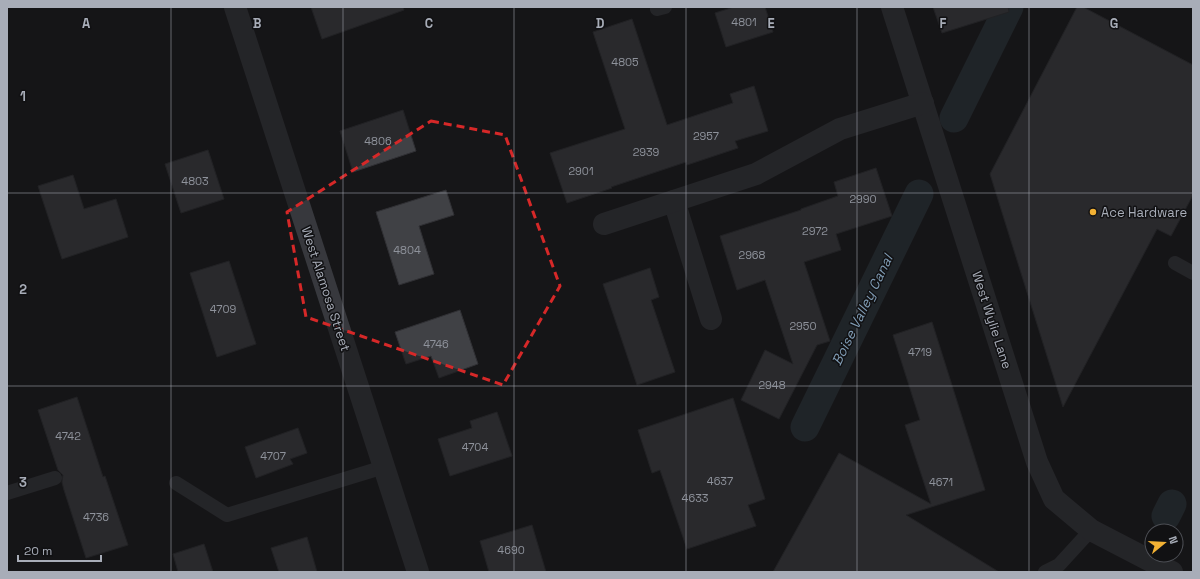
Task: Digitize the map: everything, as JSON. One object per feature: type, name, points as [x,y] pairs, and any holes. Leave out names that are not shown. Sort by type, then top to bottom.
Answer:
[{"type":"street","name":"West Alamosa Street","points":[[235,7],[418,572]]},
{"type":"street","name":"West Wylie Lane","points":[[892,7],[1037,462],[1054,499],[1090,530],[1172,572]]},
{"type":"street","points":[[604,224],[756,174],[840,129],[923,103]]},
{"type":"street","points":[[674,201],[711,319]]},
{"type":"lane","points":[[1175,263],[1193,273]]},
{"type":"lane","points":[[176,483],[227,515],[384,467]]},
{"type":"lane","points":[[7,493],[55,478]]},
{"type":"lane","points":[[1045,572],[1059,565],[1090,530]]},
{"type":"highlighted area","points":[[431,121],[505,135],[560,286],[503,385],[306,317],[287,212]]},
{"type":"building","points":[[311,7],[403,7],[404,10],[322,39]]},
{"type":"building","points":[[734,7],[765,7],[773,32],[726,47],[715,13]]},
{"type":"building","points":[[933,7],[1008,7],[1009,12],[942,33]]},
{"type":"building","name":"Ace Hardware","points":[[1077,7],[1083,7],[1193,65],[1193,195],[1171,236],[1157,229],[1063,407],[990,174]]},
{"type":"building","points":[[632,19],[667,125],[733,103],[730,94],[754,86],[768,131],[735,141],[738,148],[687,165],[686,162],[567,203],[550,153],[625,129],[593,32]]},
{"type":"building","points":[[403,110],[416,151],[353,172],[340,131]]},
{"type":"building","points":[[208,150],[224,199],[181,213],[165,164]]},
{"type":"building","points":[[876,168],[892,216],[836,234],[841,250],[804,262],[830,341],[817,345],[779,419],[741,400],[765,350],[793,364],[765,280],[737,290],[720,236],[801,210],[838,196],[834,182]]},
{"type":"building","points":[[73,175],[84,209],[116,199],[128,237],[62,259],[38,186]]},
{"type":"building","points":[[446,190],[454,215],[419,226],[434,274],[399,285],[376,212]]},
{"type":"building","points":[[229,261],[256,344],[217,357],[190,273]]},
{"type":"building","points":[[650,268],[659,297],[651,300],[675,372],[637,385],[603,284]]},
{"type":"building","points":[[460,310],[478,364],[439,378],[431,356],[406,364],[395,332]]},
{"type":"building","points":[[932,322],[985,490],[906,515],[999,572],[773,572],[839,453],[931,504],[905,425],[920,420],[893,335]]},
{"type":"building","points":[[77,397],[103,477],[105,476],[128,545],[86,558],[64,490],[62,482],[63,475],[58,470],[38,410]]},
{"type":"building","points":[[733,398],[765,499],[748,505],[756,526],[687,549],[660,470],[652,473],[638,430]]},
{"type":"building","points":[[497,412],[512,456],[450,476],[438,439],[472,428],[470,421]]},
{"type":"building","points":[[298,428],[307,453],[290,459],[293,464],[256,478],[245,447]]},
{"type":"building","points":[[532,525],[546,572],[489,572],[480,541]]},
{"type":"building","points":[[307,537],[317,572],[279,572],[271,548]]},
{"type":"building","points":[[204,544],[213,572],[178,572],[173,554]]},
{"type":"waterway","name":"Boise Valley Canal","points":[[954,118],[1009,7]]},
{"type":"waterway","name":"Boise Valley Canal","points":[[805,427],[919,194]]},
{"type":"waterway","points":[[1166,516],[1172,504]]},
{"type":"place","name":"Ace Hardware","points":[[1093,212]]}]
